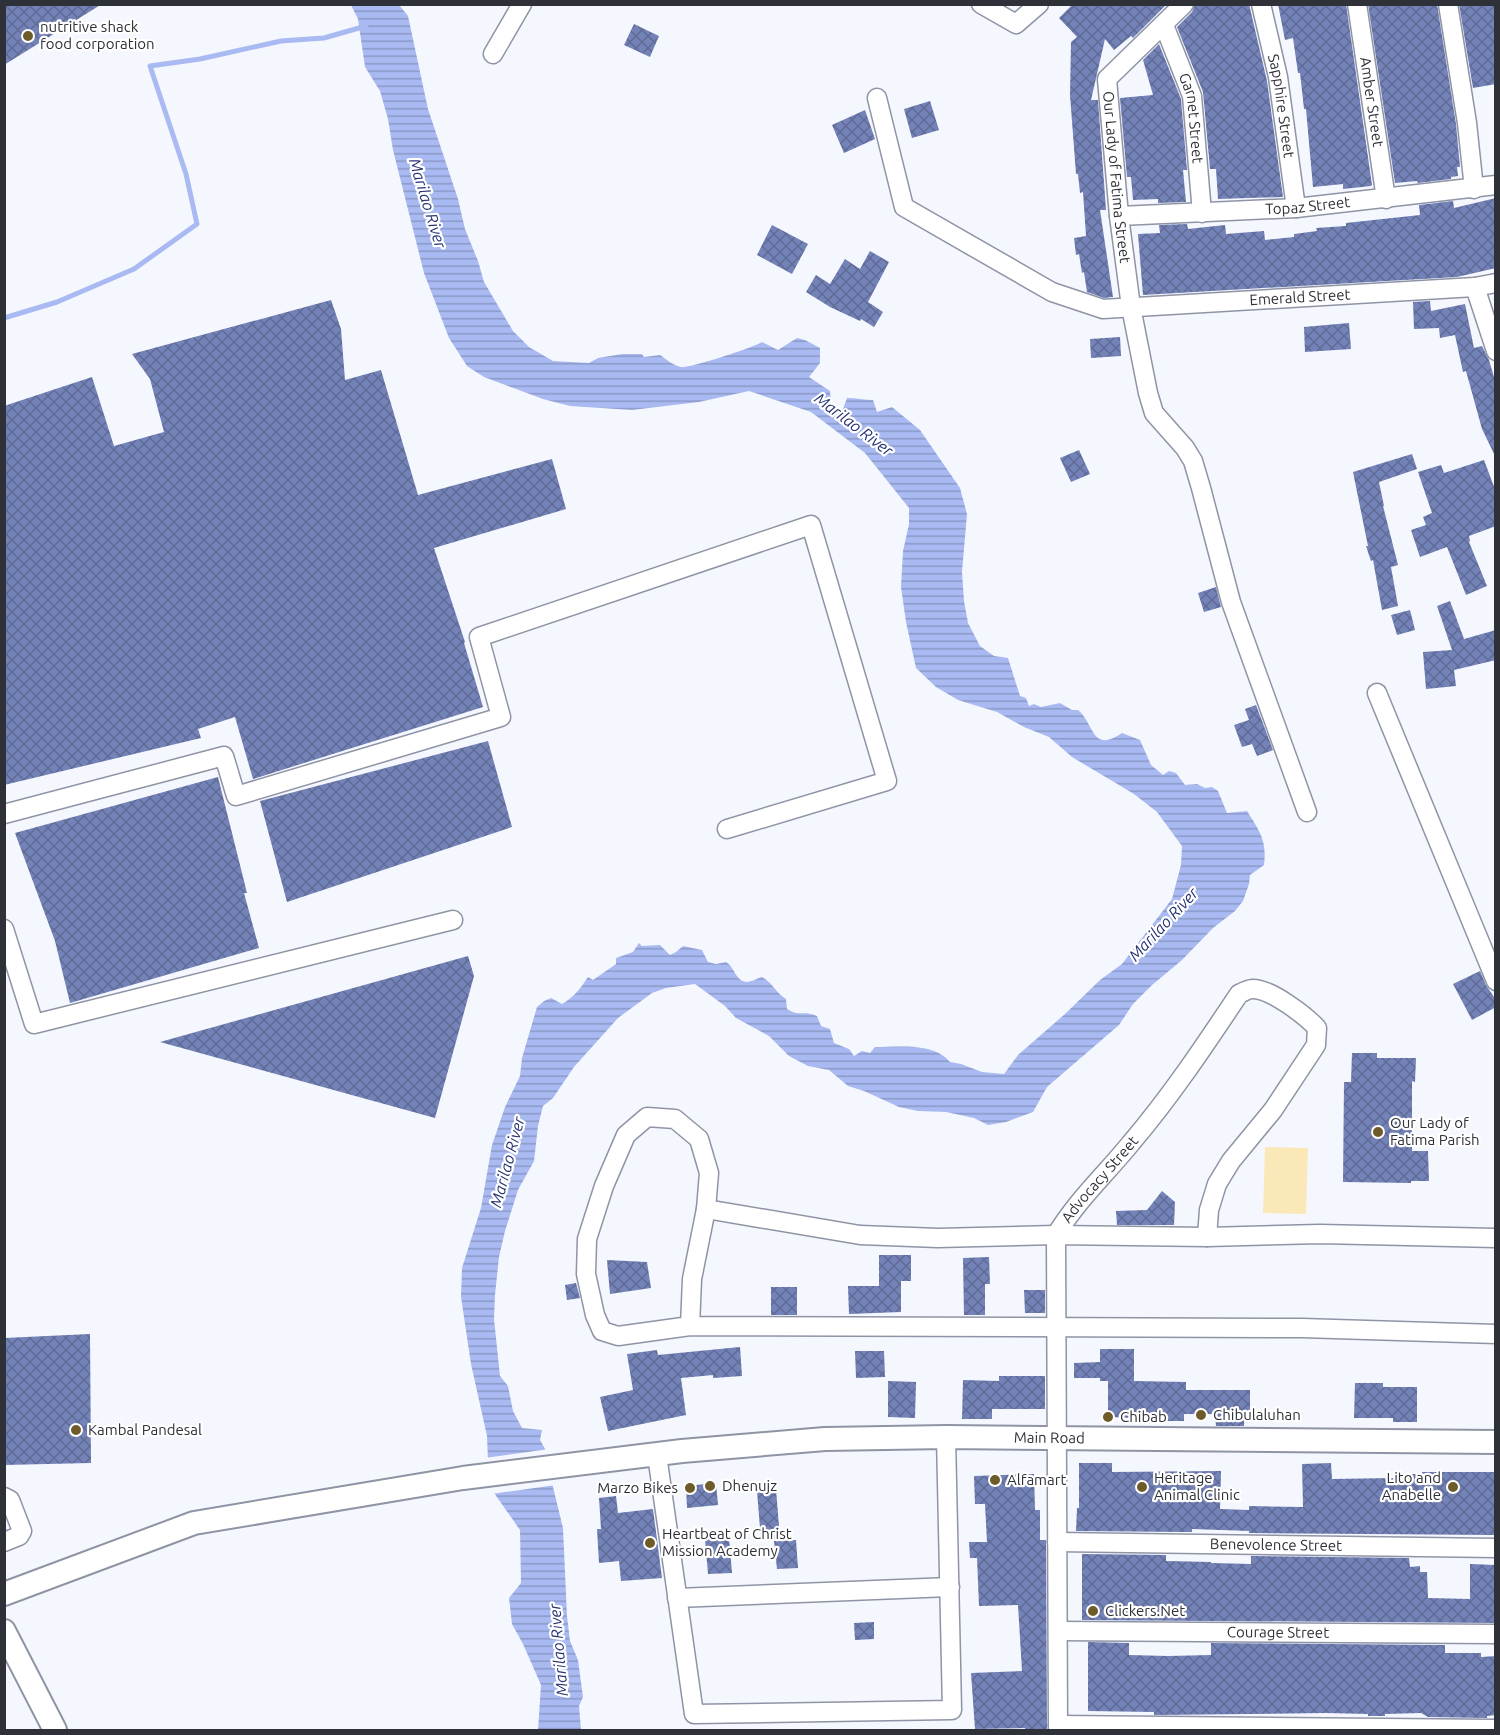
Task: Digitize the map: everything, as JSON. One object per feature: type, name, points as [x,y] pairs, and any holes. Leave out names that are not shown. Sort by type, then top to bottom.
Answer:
[{"type":"main road","name":"Main Road","points":[[4,1594],[194,1523],[463,1478],[602,1460],[825,1439],[1057,1437],[1496,1442]]},
{"type":"main road","points":[[4,1631],[55,1731]]},
{"type":"street","points":[[493,54],[522,4]]},
{"type":"street","points":[[981,4],[1016,24],[1039,4]]},
{"type":"street","name":"Our Lady of Fatima Street","points":[[1184,4],[1107,79],[1119,216],[1131,307],[1154,412],[1185,448],[1193,461],[1231,603],[1307,812]]},
{"type":"street","name":"Sapphire Street","points":[[1261,4],[1278,77],[1296,208]]},
{"type":"street","name":"Amber Street","points":[[1357,4],[1386,199]]},
{"type":"street","points":[[1448,4],[1467,123],[1474,189]]},
{"type":"street","name":"Garnet Street","points":[[1164,25],[1192,96],[1202,213]]},
{"type":"street","name":"Emerald Street","points":[[878,98],[904,207],[1052,292],[1103,309],[1475,287],[1496,283]]},
{"type":"street","name":"Topaz Street","points":[[1119,216],[1296,208],[1496,185]]},
{"type":"street","points":[[1475,287],[1496,351]]},
{"type":"street","points":[[4,814],[224,756],[236,796],[501,717],[479,637],[812,525],[887,781],[727,829]]},
{"type":"street","points":[[1377,693],[1496,981]]},
{"type":"street","points":[[4,929],[34,1024],[453,920]]},
{"type":"street","name":"Advocacy Street","points":[[1058,1728],[1056,1235],[1072,1209],[1131,1143],[1190,1068],[1239,994],[1252,988],[1265,991],[1307,1017],[1317,1028],[1316,1045],[1273,1110],[1231,1161],[1217,1184],[1209,1210],[1207,1237]]},
{"type":"street","points":[[690,1326],[692,1279],[706,1209],[709,1173],[699,1139],[675,1119],[646,1117],[626,1135],[604,1186],[587,1239],[585,1274],[594,1316],[602,1331],[618,1336],[690,1326],[1302,1328],[1496,1334]]},
{"type":"street","points":[[706,1209],[860,1235],[938,1238],[1056,1235],[1207,1237],[1320,1234],[1496,1238]]},
{"type":"street","points":[[657,1455],[694,1714],[952,1710],[945,1437]]},
{"type":"street","points":[[4,1497],[10,1500],[22,1531],[19,1536],[4,1542]]},
{"type":"street","name":"Benevolence Street","points":[[1057,1542],[1496,1548]]},
{"type":"street","points":[[677,1598],[950,1587]]},
{"type":"street","name":"Courage Street","points":[[1059,1631],[1496,1634]]},
{"type":"street","points":[[1058,1728],[1496,1729]]},
{"type":"shaded area","points":[[1265,1147],[1308,1148],[1306,1214],[1263,1213]]},
{"type":"water","name":"Marilao River","points":[[351,5],[399,5],[408,16],[428,109],[484,282],[513,331],[529,347],[553,361],[589,363],[598,358],[622,354],[642,354],[644,357],[660,355],[681,367],[722,357],[762,342],[778,350],[797,338],[820,348],[820,363],[809,377],[830,391],[831,403],[843,409],[847,398],[850,398],[873,400],[877,412],[892,407],[920,430],[960,488],[967,514],[962,572],[968,623],[980,646],[994,656],[1008,658],[1020,696],[1026,698],[1029,706],[1034,704],[1041,707],[1060,703],[1072,710],[1078,710],[1099,739],[1112,739],[1122,733],[1140,740],[1151,765],[1163,775],[1169,771],[1176,773],[1185,785],[1197,784],[1205,788],[1212,787],[1218,791],[1227,813],[1247,811],[1259,831],[1264,849],[1264,865],[1250,875],[1243,901],[1235,911],[1213,928],[1182,960],[1152,985],[1133,1004],[1119,1025],[1047,1087],[1033,1112],[1006,1122],[988,1125],[974,1118],[946,1112],[918,1111],[899,1107],[848,1086],[829,1070],[808,1066],[789,1056],[769,1036],[736,1018],[725,1006],[695,984],[666,988],[652,993],[618,1018],[574,1067],[553,1098],[543,1106],[534,1161],[518,1190],[499,1257],[494,1319],[500,1376],[508,1386],[513,1411],[522,1428],[542,1430],[540,1440],[548,1454],[488,1461],[487,1436],[471,1364],[461,1297],[462,1268],[481,1208],[492,1145],[505,1107],[520,1076],[522,1058],[537,1007],[551,998],[562,1004],[566,1002],[588,977],[593,980],[616,964],[616,958],[633,952],[639,943],[642,946],[660,945],[670,955],[683,946],[702,950],[708,962],[716,964],[726,962],[743,981],[749,982],[762,977],[786,999],[787,1009],[795,1013],[817,1016],[821,1026],[830,1029],[834,1043],[849,1049],[854,1056],[862,1051],[870,1053],[875,1047],[925,1048],[935,1051],[950,1062],[982,1072],[1004,1074],[1018,1055],[1100,980],[1122,964],[1172,899],[1181,865],[1182,846],[1157,812],[1134,794],[1072,757],[1049,737],[1024,727],[997,712],[958,700],[936,687],[916,668],[901,587],[909,508],[865,453],[811,412],[749,391],[699,402],[632,410],[570,406],[543,399],[484,377],[467,366],[449,338],[424,273],[393,150],[388,119],[380,91],[365,67],[358,19]]},
{"type":"water","name":"Marilao River","points":[[552,1483],[563,1528],[570,1641],[578,1660],[583,1697],[579,1706],[581,1730],[538,1730],[541,1685],[512,1624],[509,1598],[521,1583],[520,1530],[492,1490]]},
{"type":"pier","points":[[549,1449],[551,1453],[549,1457],[486,1462],[485,1458]]},
{"type":"pier","points":[[552,1480],[556,1485],[491,1494],[489,1491],[491,1488]]},
{"type":"building","name":"nutritive shack food corporation","points":[[4,4],[102,4],[4,65]]},
{"type":"building","points":[[1073,4],[1167,4],[1133,38],[1131,36],[1114,50],[1105,39],[1091,100],[1098,100],[1106,210],[1100,210],[1113,297],[1104,298],[1087,292],[1079,254],[1076,255],[1074,238],[1086,236],[1083,192],[1080,193],[1078,174],[1076,174],[1070,95],[1071,42],[1077,37],[1059,18]]},
{"type":"building","points":[[1195,4],[1249,4],[1267,81],[1283,197],[1218,199],[1216,169],[1210,169],[1203,92],[1177,27],[1192,12]]},
{"type":"building","points":[[1278,4],[1346,4],[1371,186],[1343,189],[1343,184],[1313,187],[1306,109],[1304,109],[1300,73],[1298,73],[1293,38],[1285,40]]},
{"type":"building","points":[[1368,4],[1437,4],[1456,124],[1460,167],[1457,167],[1458,176],[1418,183],[1417,181],[1395,183]]},
{"type":"building","points":[[1459,4],[1496,4],[1496,84],[1473,88]]},
{"type":"building","points":[[634,24],[659,36],[650,57],[624,45]]},
{"type":"building","points":[[1159,44],[1181,99],[1187,170],[1183,170],[1186,202],[1158,203],[1158,199],[1133,200],[1131,177],[1127,177],[1120,98],[1153,95],[1143,60]]},
{"type":"building","points":[[930,101],[939,130],[912,138],[904,109]]},
{"type":"building","points":[[865,110],[875,139],[844,153],[832,125]]},
{"type":"building","points":[[1496,198],[1496,268],[1457,277],[1143,295],[1138,234],[1160,233],[1159,225],[1187,224],[1188,229],[1225,225],[1226,234],[1264,231],[1265,240],[1294,237],[1294,234],[1317,231],[1316,228],[1346,226],[1346,223],[1420,215],[1419,205],[1453,201],[1454,208]]},
{"type":"building","points":[[772,225],[808,244],[792,274],[757,255]]},
{"type":"building","points":[[870,251],[889,262],[868,302],[883,312],[874,327],[861,319],[860,321],[830,307],[806,292],[816,275],[830,284],[845,259],[860,269]]},
{"type":"building","points":[[331,300],[341,329],[345,380],[381,370],[418,495],[552,459],[566,509],[434,548],[465,642],[483,707],[253,779],[235,717],[198,729],[201,738],[4,785],[4,406],[92,377],[114,446],[164,432],[150,379],[132,354]]},
{"type":"building","points":[[1430,301],[1431,311],[1465,304],[1474,348],[1482,346],[1489,360],[1496,384],[1496,458],[1482,429],[1466,371],[1463,372],[1455,335],[1440,338],[1439,328],[1414,329],[1413,302]]},
{"type":"building","points":[[1349,323],[1351,349],[1305,352],[1304,327]]},
{"type":"building","points":[[1120,337],[1121,356],[1091,358],[1090,339]]},
{"type":"building","points":[[1079,450],[1090,474],[1071,482],[1060,458]]},
{"type":"building","points":[[1412,454],[1417,469],[1379,482],[1398,565],[1391,567],[1398,606],[1382,610],[1373,560],[1371,561],[1366,546],[1368,546],[1353,472]]},
{"type":"building","points":[[1484,460],[1496,492],[1496,526],[1469,536],[1469,542],[1487,586],[1466,595],[1447,547],[1420,557],[1411,530],[1426,525],[1423,517],[1432,513],[1418,472],[1441,465],[1444,473]]},
{"type":"building","points":[[1216,587],[1221,607],[1204,612],[1198,593]]},
{"type":"building","points":[[1450,601],[1464,639],[1496,630],[1496,660],[1454,670],[1456,686],[1426,689],[1423,652],[1452,650],[1437,606]]},
{"type":"building","points":[[1410,610],[1415,630],[1397,635],[1391,615]]},
{"type":"building","points":[[1256,705],[1273,750],[1257,756],[1252,744],[1242,747],[1234,725],[1249,720],[1245,709]]},
{"type":"building","points":[[488,741],[512,827],[287,902],[260,801]]},
{"type":"building","points":[[218,777],[259,948],[70,1003],[55,941],[15,833]]},
{"type":"building","points":[[468,956],[474,976],[435,1118],[160,1042]]},
{"type":"building","points":[[1480,971],[1496,1000],[1496,1007],[1472,1020],[1453,984]]},
{"type":"building","name":"Our Lady of Fatima Parish","points":[[1352,1053],[1377,1053],[1377,1058],[1416,1058],[1415,1082],[1412,1081],[1412,1151],[1428,1151],[1429,1181],[1343,1182],[1344,1082],[1351,1082]]},
{"type":"building","points":[[1162,1191],[1175,1202],[1174,1225],[1117,1225],[1116,1211],[1147,1210]]},
{"type":"building","points":[[879,1255],[911,1255],[911,1281],[901,1281],[901,1312],[849,1314],[848,1286],[879,1286]]},
{"type":"building","points":[[989,1257],[990,1284],[985,1284],[985,1315],[964,1315],[963,1258]]},
{"type":"building","points":[[607,1260],[647,1262],[651,1288],[610,1294]]},
{"type":"building","points":[[576,1283],[580,1298],[567,1300],[565,1285]]},
{"type":"building","points":[[771,1287],[797,1287],[797,1315],[771,1315]]},
{"type":"building","points":[[1024,1290],[1045,1290],[1045,1313],[1025,1313]]},
{"type":"building","points":[[90,1334],[91,1463],[4,1465],[4,1338]]},
{"type":"building","points":[[740,1347],[742,1376],[713,1378],[713,1375],[681,1378],[686,1415],[608,1431],[600,1397],[633,1390],[627,1354],[657,1350],[658,1355]]},
{"type":"building","points":[[1100,1349],[1134,1349],[1134,1381],[1186,1382],[1186,1390],[1250,1390],[1250,1414],[1244,1414],[1244,1426],[1216,1426],[1215,1414],[1184,1414],[1184,1421],[1138,1422],[1137,1418],[1108,1417],[1108,1381],[1100,1381],[1100,1378],[1074,1378],[1074,1363],[1100,1362]]},
{"type":"building","points":[[855,1351],[884,1351],[885,1377],[856,1378]]},
{"type":"building","points":[[999,1376],[1045,1376],[1045,1409],[992,1409],[992,1419],[962,1419],[963,1380],[999,1381]]},
{"type":"building","points":[[888,1381],[916,1382],[915,1418],[888,1417]]},
{"type":"building","points":[[1355,1383],[1383,1383],[1383,1387],[1417,1387],[1417,1422],[1393,1422],[1393,1418],[1354,1418]]},
{"type":"building","points":[[1079,1463],[1112,1463],[1112,1472],[1221,1471],[1220,1509],[1249,1510],[1249,1506],[1303,1507],[1302,1464],[1331,1463],[1332,1479],[1394,1478],[1394,1474],[1422,1474],[1422,1472],[1496,1472],[1495,1535],[1249,1533],[1249,1531],[1192,1529],[1192,1532],[1076,1531],[1077,1508],[1079,1508]]},
{"type":"building","points":[[1034,1474],[1035,1510],[1040,1510],[1040,1540],[1046,1540],[1047,1731],[1025,1731],[1025,1728],[975,1729],[971,1673],[1022,1671],[1018,1605],[979,1606],[977,1558],[970,1558],[969,1542],[987,1542],[985,1504],[975,1504],[974,1476]]},
{"type":"building","points":[[716,1483],[718,1505],[687,1508],[686,1486]]},
{"type":"building","points":[[776,1489],[780,1539],[761,1540],[757,1491]]},
{"type":"building","points":[[616,1496],[618,1513],[653,1509],[662,1578],[621,1581],[619,1561],[599,1563],[597,1529],[601,1529],[599,1498]]},
{"type":"building","points":[[729,1537],[732,1573],[708,1574],[705,1539]]},
{"type":"building","points":[[796,1540],[798,1568],[777,1569],[774,1541]]},
{"type":"building","points":[[1082,1554],[1166,1555],[1166,1561],[1251,1564],[1251,1556],[1409,1558],[1410,1567],[1420,1566],[1420,1572],[1427,1572],[1428,1598],[1470,1599],[1470,1564],[1496,1565],[1496,1623],[1082,1620]]},
{"type":"building","points":[[874,1622],[874,1639],[855,1640],[854,1623]]},
{"type":"building","points":[[1088,1642],[1129,1643],[1129,1655],[1168,1656],[1211,1655],[1211,1643],[1445,1645],[1445,1653],[1481,1653],[1481,1657],[1496,1656],[1496,1715],[1487,1716],[1487,1718],[1428,1717],[1421,1713],[1385,1714],[1385,1716],[1326,1713],[1154,1715],[1154,1712],[1088,1711]]},
{"type":"waterway","points":[[4,318],[57,302],[134,269],[197,224],[186,174],[150,66],[200,59],[281,41],[324,38],[366,26]]},
{"type":"place","name":"nutritive shack food corporation","points":[[28,36]]},
{"type":"place","name":"Our Lady of Fatima Parish","points":[[1378,1132]]},
{"type":"place","name":"Chibulaluhan","points":[[1201,1415]]},
{"type":"place","name":"Chibab","points":[[1108,1417]]},
{"type":"place","name":"Kambal Pandesal","points":[[76,1430]]},
{"type":"place","name":"Alfamart","points":[[995,1480]]},
{"type":"place","name":"Dhenujz","points":[[710,1486]]},
{"type":"place","name":"Heritage Animal Clinic","points":[[1142,1487]]},
{"type":"place","name":"Lito and Anabelle","points":[[1453,1487]]},
{"type":"place","name":"Marzo Bikes","points":[[690,1488]]},
{"type":"place","name":"Heartbeat of Christ Mission Academy","points":[[650,1543]]},
{"type":"place","name":"Clickers.Net","points":[[1093,1611]]}]
